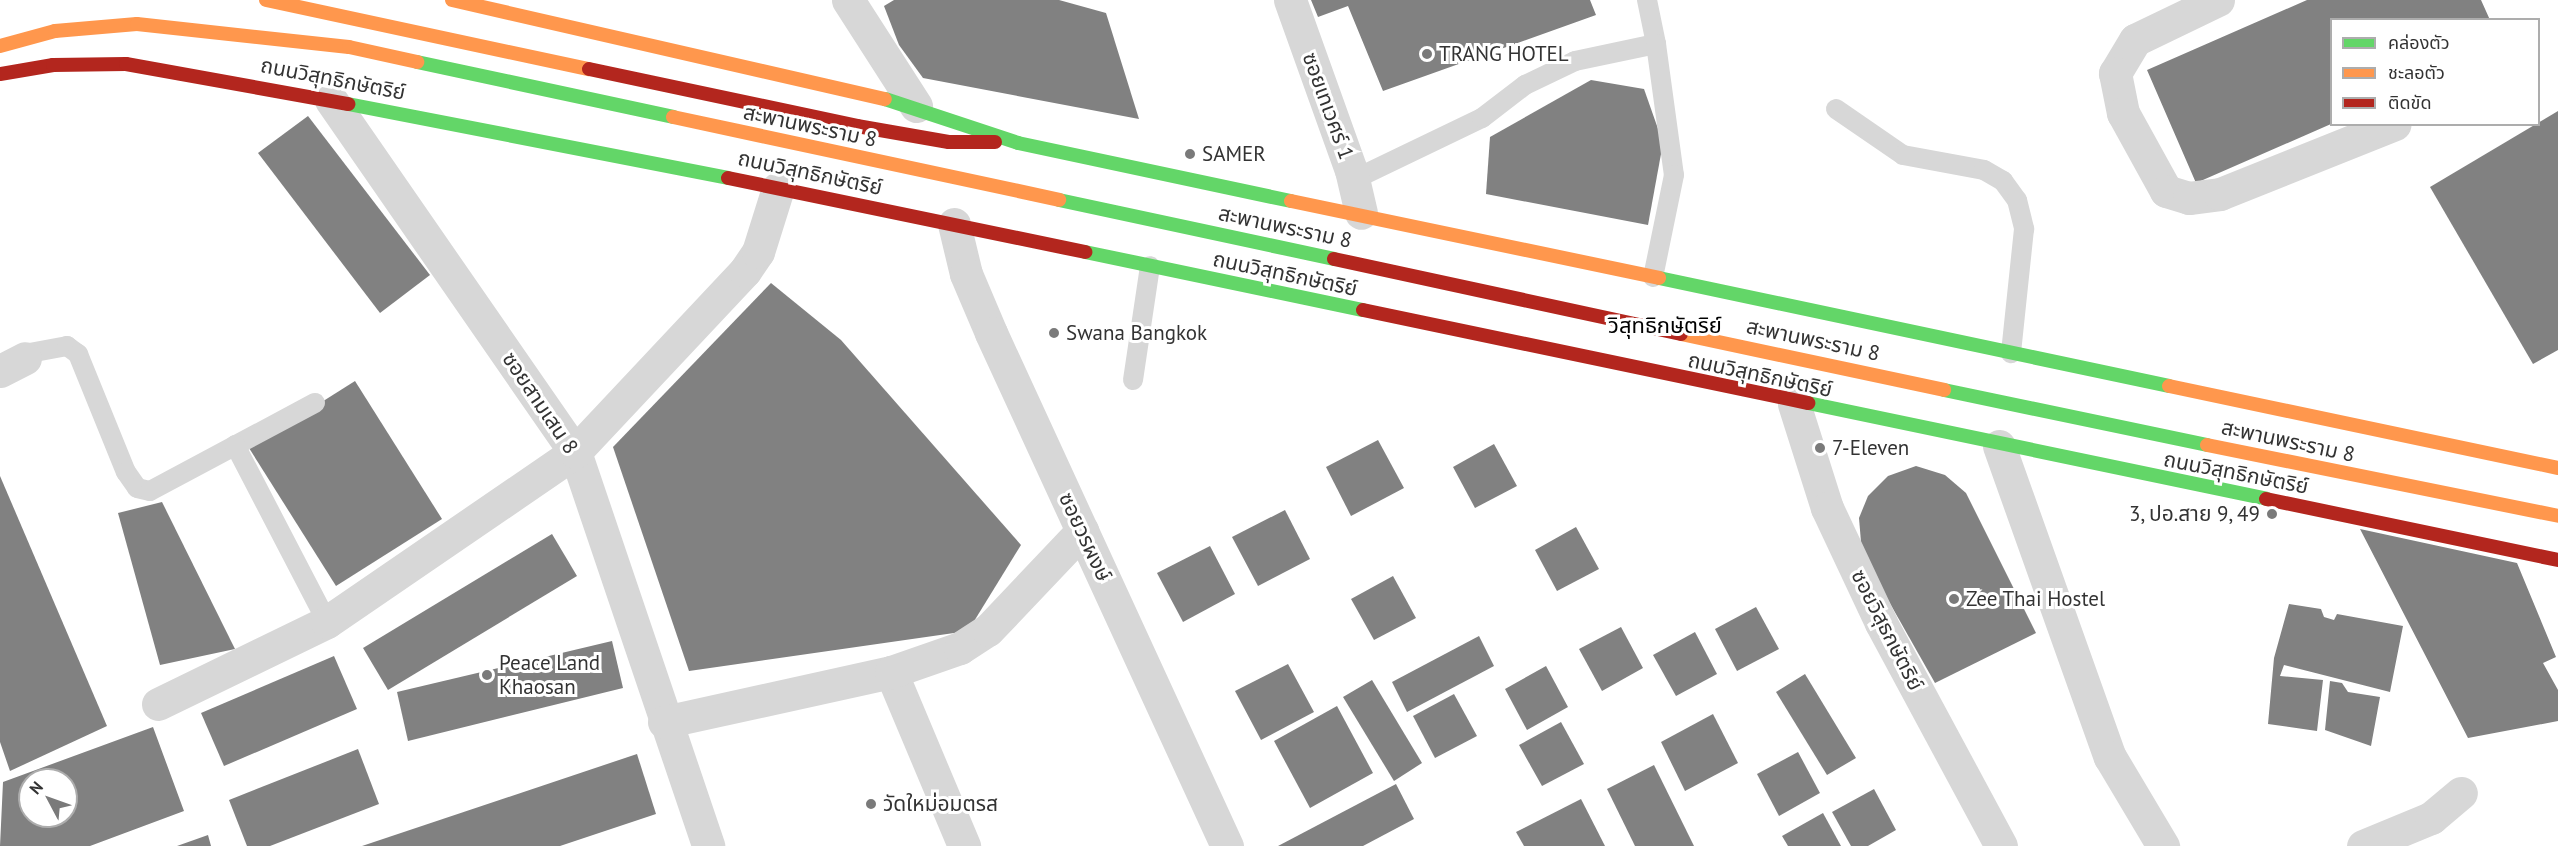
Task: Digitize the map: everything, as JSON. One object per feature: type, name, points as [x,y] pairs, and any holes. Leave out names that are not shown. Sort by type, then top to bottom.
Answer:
[{"type":"main road","name":"สะพานพระราม 8","points":[[266,0],[857,126],[949,142],[1018,143]]},
{"type":"main road","points":[[452,0],[916,106],[1018,143],[1361,213],[2558,468]]},
{"type":"main road","name":"สะพานพระราม 8","points":[[0,46],[55,31],[137,24],[349,46],[2084,420],[2558,516]]},
{"type":"main road","name":"ถนนวิสุทธิกษัตริย์","points":[[0,74],[53,65],[126,64],[331,100],[954,224],[1794,404],[2558,560]]},
{"type":"street","points":[[848,0],[916,106]]},
{"type":"street","name":"ซอยเทเวศร์ 1","points":[[1290,0],[1353,180],[1361,213]]},
{"type":"street","points":[[2218,0],[2135,40],[2115,73],[2123,113],[2166,191],[2189,198],[2220,194],[2390,126]]},
{"type":"street","name":"ซอยสามเสน 8","points":[[331,100],[575,452],[664,722],[708,846]]},
{"type":"street","points":[[158,704],[327,622],[575,452],[746,271],[758,252],[778,188]]},
{"type":"street","name":"ซอยวรผงษ์","points":[[954,224],[983,313],[1227,846]]},
{"type":"street","name":"ซอยวิสุธกษัตริย์","points":[[1794,404],[1827,508],[1881,623],[2001,846]]},
{"type":"street","points":[[1999,446],[2110,757],[2163,846]]},
{"type":"street","points":[[664,722],[891,672],[960,648],[988,630],[1082,531]]},
{"type":"street","points":[[891,672],[964,846]]},
{"type":"street","points":[[2363,846],[2431,818],[2461,793]]},
{"type":"lane","points":[[1647,0],[1656,44],[1674,175],[1653,277]]},
{"type":"lane","points":[[1353,180],[1482,118],[1525,85],[1575,61],[1656,44]]},
{"type":"lane","points":[[1836,109],[1903,155],[1984,170],[2003,181],[2017,200],[2024,229],[2011,353]]},
{"type":"lane","points":[[1133,380],[1150,266]]},
{"type":"lane","points":[[16,361],[67,346],[78,354],[137,488],[150,491],[315,403]]},
{"type":"lane","points":[[235,445],[327,622]]},
{"type":"building","points":[[894,0],[1059,0],[1106,13],[1139,119],[923,78],[899,45],[884,6]]},
{"type":"building","name":"TRANG HOTEL","points":[[1311,0],[1590,0],[1596,15],[1383,91],[1348,6],[1318,17]]},
{"type":"building","points":[[2307,0],[2481,0],[2489,18],[2330,18],[2330,124],[2196,183],[2147,70]]},
{"type":"building","points":[[1591,80],[1644,89],[1663,143],[1648,225],[1486,194],[1490,137]]},
{"type":"building","points":[[2558,111],[2558,350],[2533,364],[2430,187],[2533,126],[2540,126],[2540,122]]},
{"type":"building","points":[[308,116],[430,275],[380,313],[258,153]]},
{"type":"building","points":[[771,283],[841,340],[1021,545],[968,631],[689,671],[613,447]]},
{"type":"building","points":[[355,381],[442,519],[336,586],[249,448]]},
{"type":"building","points":[[1378,440],[1404,488],[1351,516],[1326,467]]},
{"type":"building","points":[[1494,444],[1517,486],[1475,508],[1453,467]]},
{"type":"building","name":"Zee Thai Hostel","points":[[1916,466],[1945,475],[1966,493],[2036,633],[1935,683],[1862,554],[1859,518],[1868,496],[1888,476]]},
{"type":"building","points":[[0,476],[107,726],[10,771],[0,742]]},
{"type":"building","points":[[162,502],[235,649],[160,665],[118,513]]},
{"type":"building","points":[[1285,510],[1310,559],[1258,586],[1232,537]]},
{"type":"building","points":[[1576,527],[1599,569],[1557,591],[1535,550]]},
{"type":"building","points":[[2360,529],[2517,563],[2556,657],[2543,663],[2558,690],[2558,721],[2468,738]]},
{"type":"building","points":[[552,534],[577,576],[388,690],[363,648]]},
{"type":"building","points":[[1210,546],[1235,594],[1183,622],[1157,573]]},
{"type":"building","points":[[1393,576],[1416,618],[1374,640],[1351,599]]},
{"type":"building","points":[[2289,604],[2321,609],[2324,617],[2334,620],[2337,614],[2403,626],[2390,692],[2284,665],[2280,676],[2323,680],[2317,731],[2268,724],[2274,658]]},
{"type":"building","points":[[1756,607],[1779,649],[1737,671],[1715,629]]},
{"type":"building","points":[[1621,627],[1643,668],[1602,691],[1579,649]]},
{"type":"building","points":[[1695,632],[1717,674],[1676,696],[1653,655]]},
{"type":"building","points":[[1479,636],[1494,666],[1407,712],[1392,682]]},
{"type":"building","points":[[612,641],[623,688],[408,741],[397,692]]},
{"type":"building","points":[[334,656],[357,709],[224,766],[201,713]]},
{"type":"building","points":[[1288,664],[1314,712],[1261,740],[1235,691]]},
{"type":"building","points":[[1546,666],[1568,707],[1527,730],[1505,689]]},
{"type":"building","points":[[1805,674],[1856,758],[1827,775],[1776,692]]},
{"type":"building","points":[[1372,680],[1422,763],[1394,781],[1343,697]]},
{"type":"building","points":[[2330,681],[2342,683],[2348,692],[2380,697],[2371,746],[2325,730]]},
{"type":"building","points":[[1454,694],[1477,736],[1435,758],[1413,716]]},
{"type":"building","points":[[1337,706],[1373,773],[1310,808],[1274,741]]},
{"type":"building","points":[[1713,714],[1738,763],[1685,791],[1661,742]]},
{"type":"building","points":[[1561,722],[1584,764],[1542,786],[1519,745]]},
{"type":"building","points":[[153,727],[184,811],[90,846],[0,846],[3,782],[18,776],[18,828],[78,828],[78,768],[41,768]]},
{"type":"building","points":[[358,749],[379,804],[270,846],[247,846],[229,800]]},
{"type":"building","points":[[1798,752],[1820,793],[1779,816],[1757,774]]},
{"type":"building","points":[[637,754],[656,814],[560,846],[362,846]]},
{"type":"building","points":[[1654,765],[1694,846],[1635,846],[1607,789]]},
{"type":"building","points":[[1396,784],[1414,819],[1363,846],[1278,846]]},
{"type":"building","points":[[1874,789],[1896,830],[1868,846],[1851,846],[1832,812]]},
{"type":"building","points":[[1581,799],[1605,846],[1524,846],[1516,832]]},
{"type":"building","points":[[1823,813],[1841,846],[1788,846],[1782,836]]},
{"type":"building","points":[[208,835],[211,846],[177,846]]},
{"type":"traffic: fast","points":[[417,62],[673,117]]},
{"type":"traffic: fast","points":[[885,99],[1018,143],[1291,201]]},
{"type":"traffic: fast","points":[[348,104],[728,178]]},
{"type":"traffic: fast","points":[[1059,200],[1334,259]]},
{"type":"traffic: fast","points":[[1085,252],[1363,310]]},
{"type":"traffic: fast","points":[[1659,278],[2169,386]]},
{"type":"traffic: fast","points":[[1944,390],[2207,445]]},
{"type":"traffic: fast","points":[[1808,403],[2266,499]]},
{"type":"traffic: slow","points":[[266,0],[589,69]]},
{"type":"traffic: slow","points":[[452,0],[885,99]]},
{"type":"traffic: slow","points":[[0,46],[55,31],[137,24],[349,47],[417,62]]},
{"type":"traffic: slow","points":[[673,117],[1059,200]]},
{"type":"traffic: slow","points":[[1291,201],[1659,278]]},
{"type":"traffic: slow","points":[[1681,334],[1944,390]]},
{"type":"traffic: slow","points":[[2169,386],[2558,468]]},
{"type":"traffic: slow","points":[[2207,445],[2558,516]]},
{"type":"traffic: jam","points":[[0,74],[53,65],[126,64],[348,104]]},
{"type":"traffic: jam","points":[[589,69],[857,126],[949,142],[995,142]]},
{"type":"traffic: jam","points":[[728,178],[1085,252]]},
{"type":"traffic: jam","points":[[1334,259],[1681,334]]},
{"type":"traffic: jam","points":[[1363,310],[1808,403]]},
{"type":"traffic: jam","points":[[2266,499],[2558,560]]},
{"type":"place","name":"TRANG HOTEL","points":[[1427,54]]},
{"type":"place","name":"SAMER","points":[[1190,154]]},
{"type":"place","name":"Swana Bangkok","points":[[1054,333]]},
{"type":"place","name":"7-Eleven","points":[[1820,448]]},
{"type":"place","name":"3, ปอ.สาย 9, 49","points":[[2272,514]]},
{"type":"place","name":"Zee Thai Hostel","points":[[1954,599]]},
{"type":"place","name":"Peace Land Khaosan","points":[[487,675]]},
{"type":"place","name":"วัดใหม่อมตรส","points":[[871,804]]},
{"type":"district","name":"วิสุทธิกษัตริย์","points":[[1665,326]]}]
